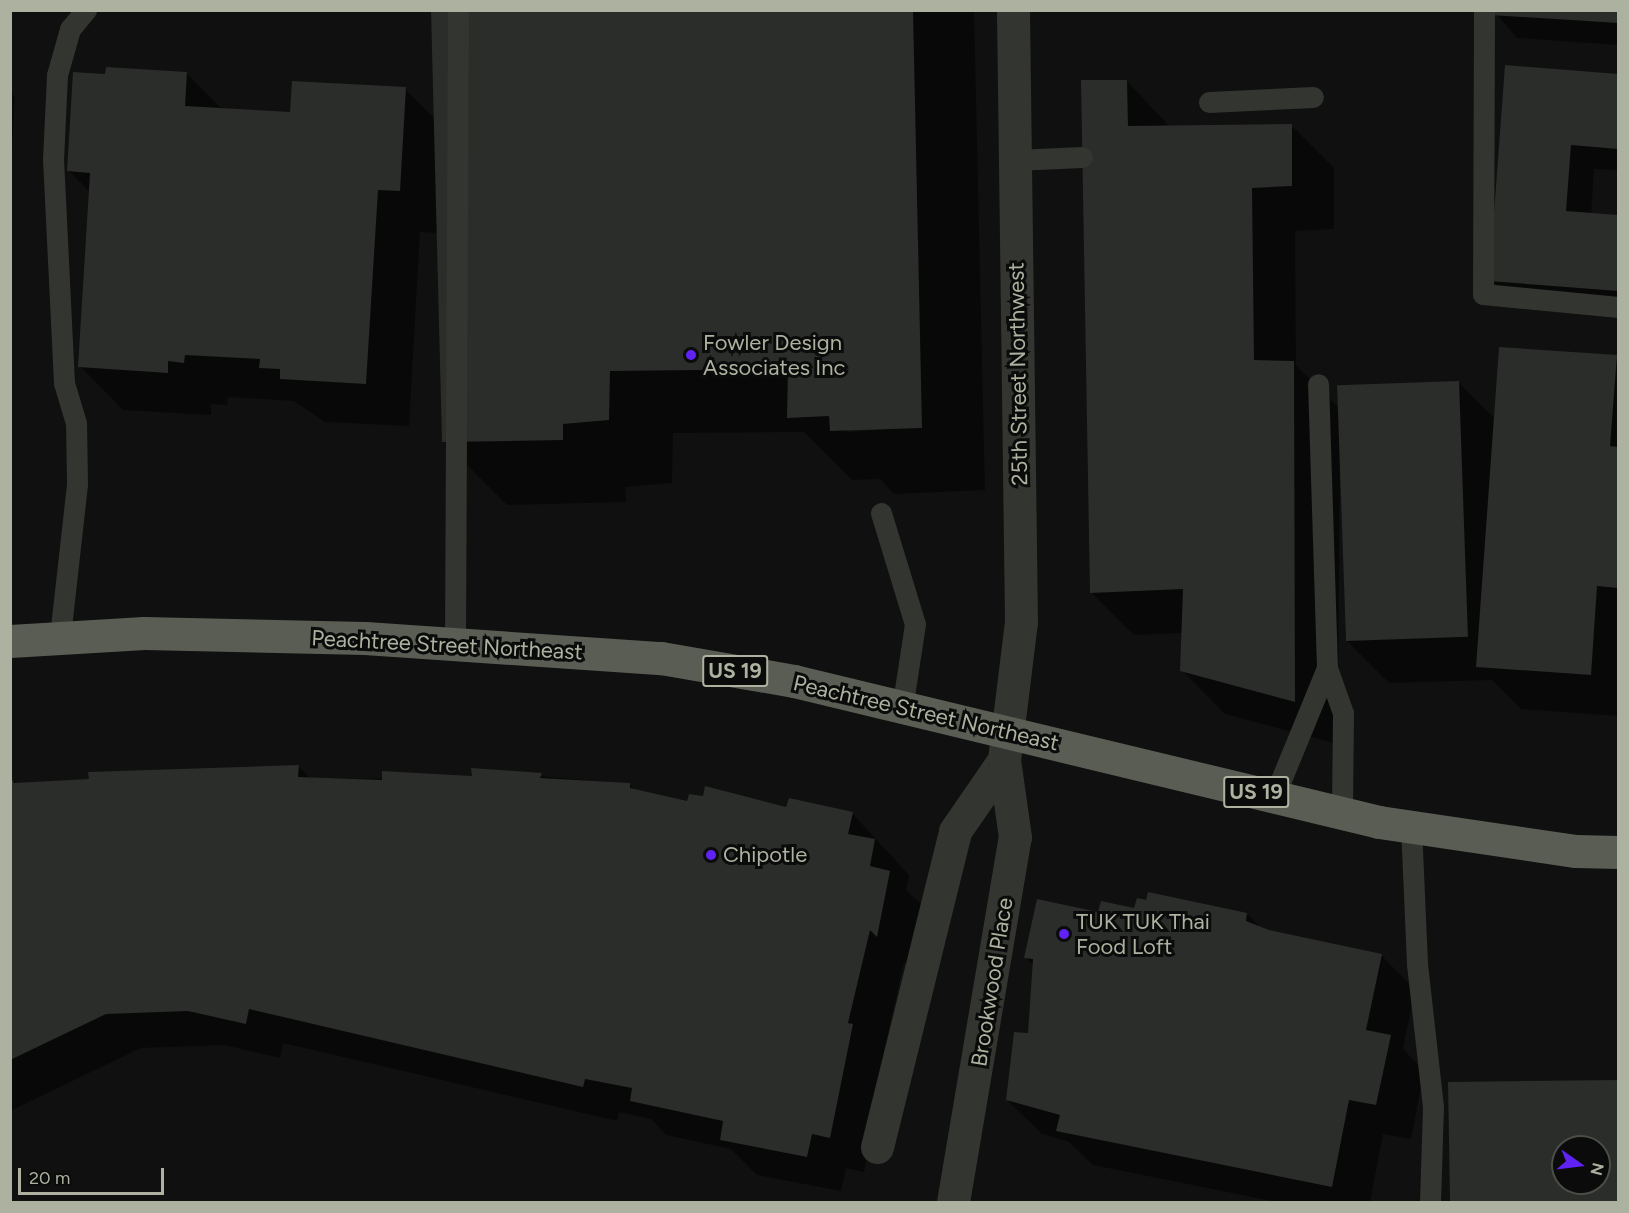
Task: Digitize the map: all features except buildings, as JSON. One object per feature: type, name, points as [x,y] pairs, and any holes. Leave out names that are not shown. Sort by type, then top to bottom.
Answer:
[{"type":"highway","name":"Peachtree Street Northeast","points":[[10,641],[60,636],[190,634],[455,644],[661,658],[794,681],[902,710],[1006,748],[1274,797],[1411,826],[1576,851],[1618,852]]},
{"type":"street","name":"25th Street Northwest","points":[[1006,748],[1021,622],[1013,10]]},
{"type":"street","points":[[877,1147],[955,831],[1006,748]]},
{"type":"street","name":"Brookwood Place","points":[[953,1203],[962,1167],[1015,837],[1006,748]]},
{"type":"lane","points":[[60,636],[77,484],[76,423],[64,383],[56,265],[57,75],[70,29],[86,10]]},
{"type":"lane","points":[[455,644],[458,10]]},
{"type":"lane","points":[[1484,10],[1482,294],[1618,307]]},
{"type":"lane","points":[[1209,102],[1313,97]]},
{"type":"lane","points":[[1015,160],[1082,157]]},
{"type":"lane","points":[[1318,384],[1327,668],[1343,713],[1342,812]]},
{"type":"lane","points":[[881,513],[915,624],[902,710]]},
{"type":"lane","points":[[1274,797],[1327,668]]},
{"type":"lane","points":[[1411,826],[1417,964],[1433,1107],[1430,1203]]},
{"type":"place","name":"Fowler Design Associates Inc","points":[[691,355]]},
{"type":"place","name":"Chipotle","points":[[711,855]]},
{"type":"place","name":"TUK TUK Thai Food Loft","points":[[1064,934]]}]
